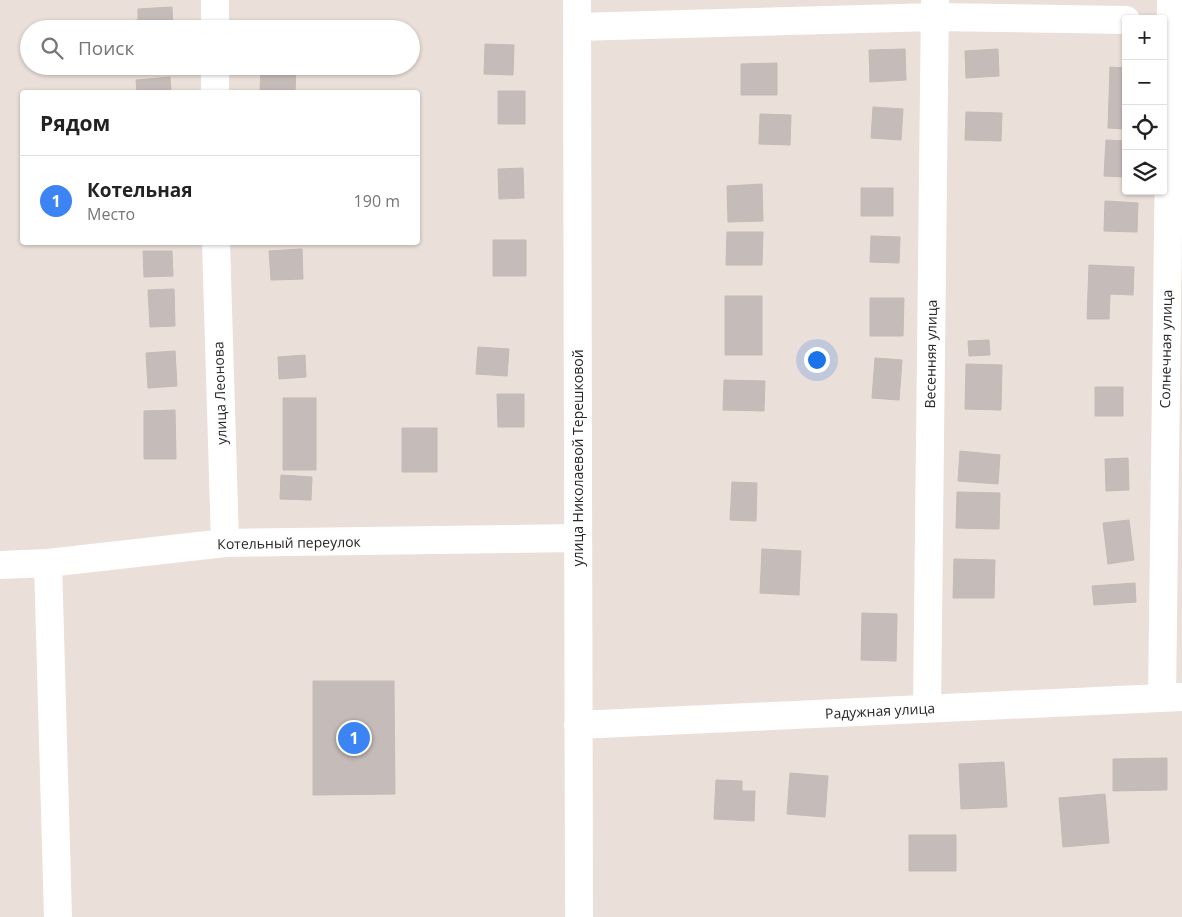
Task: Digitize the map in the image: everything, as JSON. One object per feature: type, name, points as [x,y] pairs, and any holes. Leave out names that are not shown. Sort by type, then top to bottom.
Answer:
[{"type":"street","points":[[215,0],[215,20]]},
{"type":"street","name":"улица Николаевой Терешковой","points":[[577,0],[579,917]]},
{"type":"street","points":[[577,27],[935,9],[1122,20]]},
{"type":"street","name":"Весенняя улица","points":[[927,709],[935,9]]},
{"type":"street","name":"Солнечная улица","points":[[1172,15],[1172,697]]},
{"type":"street","points":[[215,75],[215,90]]},
{"type":"street","name":"улица Леонова","points":[[216,245],[225,543]]},
{"type":"street","name":"Котельный переулок","points":[[0,565],[48,563],[225,543],[578,538]]},
{"type":"street","points":[[48,563],[58,917]]},
{"type":"street","name":"Радужная улица","points":[[578,725],[1172,697]]},
{"type":"building","points":[[172,7],[173,20],[138,20],[138,9]]},
{"type":"building","points":[[485,44],[514,45],[513,75],[484,74]]},
{"type":"building","points":[[905,49],[906,80],[870,82],[869,50]]},
{"type":"building","points":[[998,49],[999,76],[966,78],[965,51]]},
{"type":"building","points":[[777,63],[777,95],[741,95],[741,64]]},
{"type":"building","points":[[1110,67],[1122,68],[1122,129],[1108,128]]},
{"type":"building","points":[[261,75],[296,75],[295,90],[260,90]]},
{"type":"building","points":[[170,77],[171,90],[137,90],[136,80]]},
{"type":"building","points":[[498,91],[525,91],[525,124],[498,124]]},
{"type":"building","points":[[873,107],[903,109],[901,140],[871,138]]},
{"type":"building","points":[[966,112],[1002,113],[1001,141],[965,140]]},
{"type":"building","points":[[760,114],[791,115],[790,145],[759,144]]},
{"type":"building","points":[[1106,140],[1122,141],[1122,177],[1104,176]]},
{"type":"building","points":[[523,168],[524,198],[499,199],[498,169]]},
{"type":"building","points":[[762,184],[763,221],[728,222],[727,186]]},
{"type":"building","points":[[861,188],[893,188],[893,216],[861,216]]},
{"type":"building","points":[[1105,201],[1138,203],[1137,232],[1104,231]]},
{"type":"building","points":[[727,232],[763,232],[762,265],[726,265]]},
{"type":"building","points":[[871,236],[900,237],[899,263],[870,262]]},
{"type":"building","points":[[493,240],[526,240],[526,276],[493,276]]},
{"type":"building","points":[[302,249],[303,279],[271,280],[269,251]]},
{"type":"building","points":[[143,251],[172,251],[173,276],[144,277]]},
{"type":"building","points":[[1089,265],[1134,267],[1133,295],[1110,294],[1109,319],[1087,319]]},
{"type":"building","points":[[174,289],[175,326],[150,327],[148,290]]},
{"type":"building","points":[[725,296],[762,296],[762,355],[725,355]]},
{"type":"building","points":[[870,298],[904,298],[903,336],[870,336]]},
{"type":"building","points":[[989,340],[990,355],[969,356],[968,341]]},
{"type":"building","points":[[478,347],[509,349],[507,376],[476,374]]},
{"type":"building","points":[[175,351],[177,386],[148,388],[146,353]]},
{"type":"building","points":[[305,355],[306,377],[279,379],[278,357]]},
{"type":"building","points":[[875,358],[902,360],[899,400],[872,398]]},
{"type":"building","points":[[966,364],[1002,365],[1001,410],[965,409]]},
{"type":"building","points":[[724,380],[765,381],[764,411],[723,410]]},
{"type":"building","points":[[1095,387],[1123,387],[1123,416],[1095,416]]},
{"type":"building","points":[[497,394],[524,394],[524,427],[498,427]]},
{"type":"building","points":[[283,398],[316,398],[316,470],[283,470]]},
{"type":"building","points":[[175,410],[176,459],[144,459],[144,411]]},
{"type":"building","points":[[402,428],[437,428],[437,472],[402,472]]},
{"type":"building","points":[[960,451],[1000,455],[998,484],[958,481]]},
{"type":"building","points":[[1128,458],[1129,490],[1106,491],[1105,459]]},
{"type":"building","points":[[281,475],[312,477],[311,500],[280,499]]},
{"type":"building","points":[[732,482],[757,483],[756,521],[730,520]]},
{"type":"building","points":[[957,492],[1000,493],[999,529],[956,528]]},
{"type":"building","points":[[1129,520],[1134,560],[1108,564],[1103,523]]},
{"type":"building","points":[[762,549],[801,551],[799,595],[760,593]]},
{"type":"building","points":[[954,559],[995,560],[994,598],[953,598]]},
{"type":"building","points":[[1135,583],[1136,602],[1094,605],[1092,586]]},
{"type":"building","points":[[862,613],[897,614],[896,661],[861,660]]},
{"type":"building","points":[[313,681],[394,681],[395,794],[313,795]]},
{"type":"building","points":[[1167,758],[1167,790],[1113,791],[1113,759]]},
{"type":"building","points":[[1004,762],[1007,807],[961,809],[959,764]]},
{"type":"building","points":[[790,773],[828,776],[825,817],[787,814]]},
{"type":"building","points":[[716,780],[742,781],[742,791],[755,791],[754,821],[714,819]]},
{"type":"building","points":[[1105,794],[1109,843],[1063,847],[1059,798]]},
{"type":"building","points":[[909,835],[956,835],[956,871],[909,871]]},
{"type":"place","name":"Котельная","points":[[354,738]]}]
